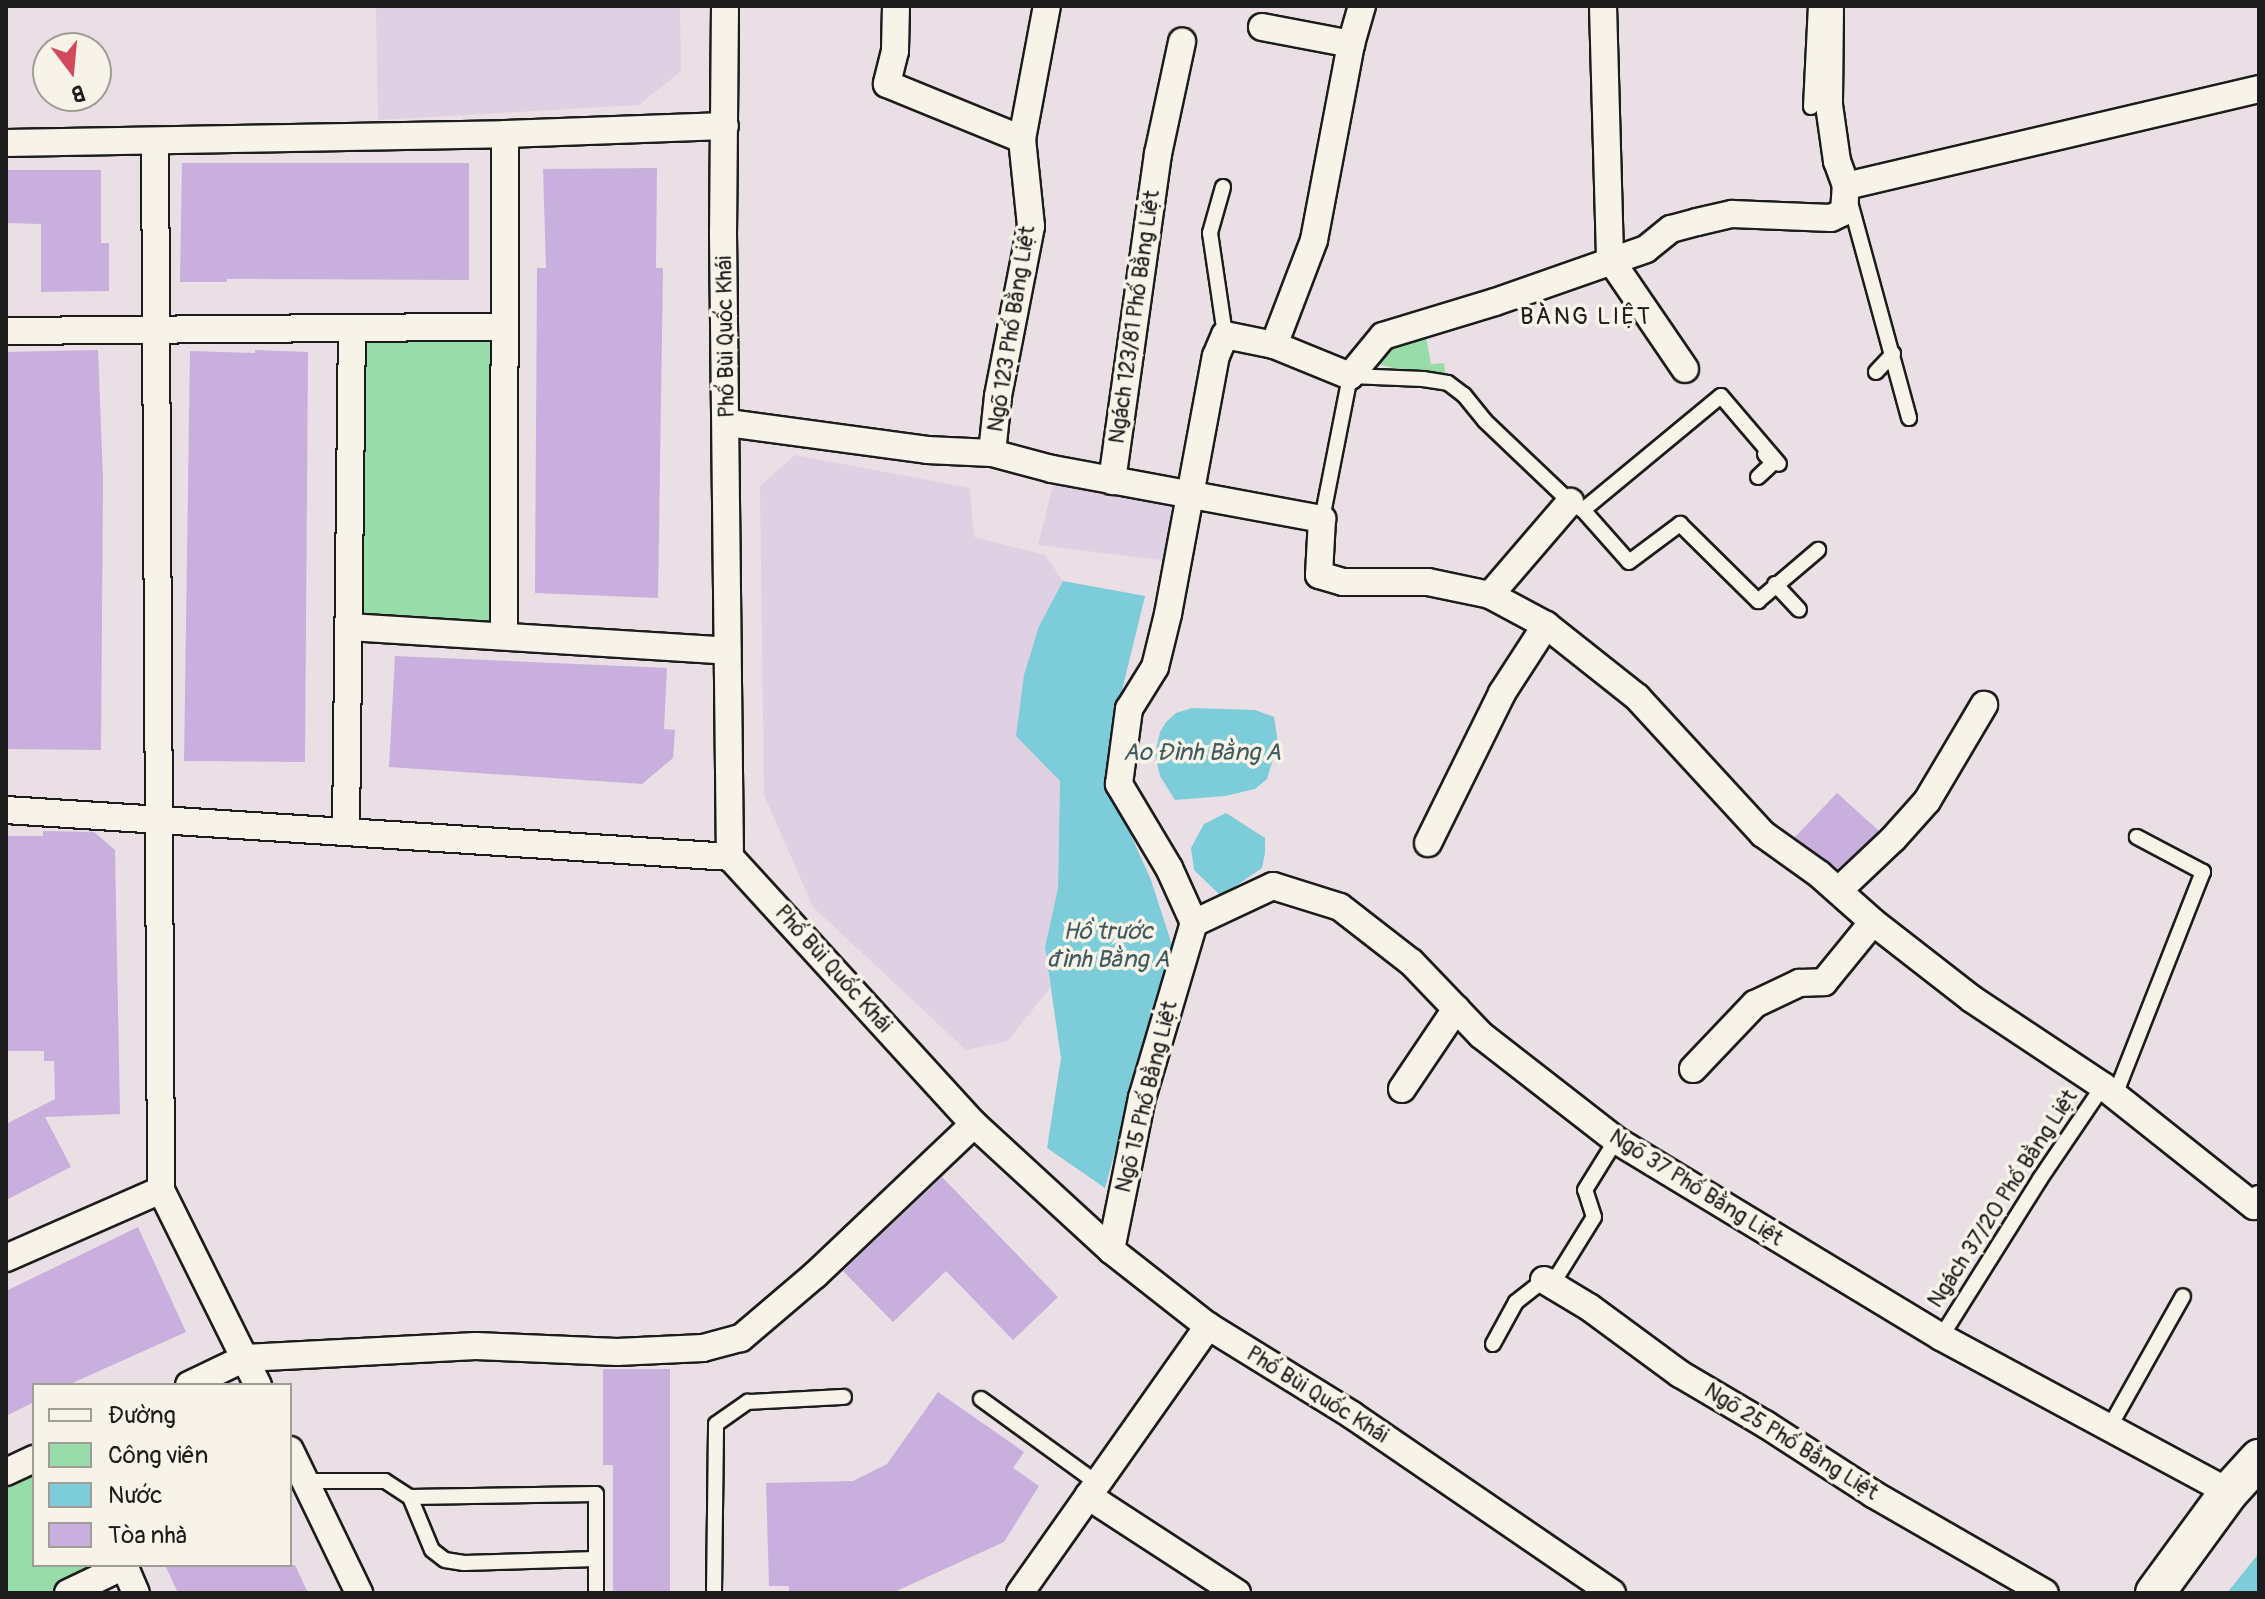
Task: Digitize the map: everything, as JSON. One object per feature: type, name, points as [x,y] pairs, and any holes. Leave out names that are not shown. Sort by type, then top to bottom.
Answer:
[{"type":"street","name":"Phố Bùi Quốc Khái","points":[[725,6],[730,857],[974,1124],[1111,1250],[1208,1326],[1352,1415],[1612,1593]]},
{"type":"street","points":[[896,6],[895,51],[887,84],[1022,139]]},
{"type":"street","name":"Ngõ 123 Phố Bằng Liệt","points":[[1047,6],[1022,139],[1031,226],[998,396],[992,453],[1052,469],[1322,519]]},
{"type":"street","points":[[1274,345],[1314,240],[1351,44],[1362,6]]},
{"type":"street","points":[[1603,6],[1610,259],[1685,369]]},
{"type":"street","points":[[1194,923],[1169,868],[1119,784],[1129,709],[1155,667],[1168,614],[1216,356],[1225,335],[1274,345],[1350,376],[1383,336],[1495,302],[1610,259],[1646,249],[1671,229],[1732,214],[1831,218],[1844,212],[1846,186],[1837,161],[1829,105],[1830,6]]},
{"type":"street","points":[[1262,27],[1351,44]]},
{"type":"street","name":"Ngách 123/81 Phố Bằng Liệt","points":[[1112,481],[1158,154],[1182,42]]},
{"type":"street","points":[[1846,186],[2259,89]]},
{"type":"street","points":[[6,143],[505,134],[725,126]]},
{"type":"street","points":[[504,636],[505,134]]},
{"type":"street","points":[[155,141],[161,1190],[257,1383]]},
{"type":"street","points":[[6,331],[505,327]]},
{"type":"street","points":[[346,830],[352,328]]},
{"type":"street","points":[[728,423],[927,450],[992,453]]},
{"type":"street","points":[[1490,595],[1576,506]]},
{"type":"street","points":[[1322,519],[1319,575],[1343,582],[1428,582],[1490,595],[1546,625],[1637,697],[1763,834],[1839,890],[1873,922],[1972,999],[2109,1090],[2256,1202]]},
{"type":"street","points":[[1428,843],[1502,693],[1546,625]]},
{"type":"street","points":[[350,627],[727,651]]},
{"type":"street","points":[[1839,890],[1893,839],[1927,801],[1984,705]]},
{"type":"street","points":[[6,810],[730,857]]},
{"type":"street","name":"Ngõ 37 Phố Bằng Liệt","points":[[1194,923],[1273,886],[1340,907],[1411,962],[1481,1035],[1616,1140],[1941,1337],[2229,1492]]},
{"type":"street","points":[[1693,1069],[1755,1004],[1799,983],[1824,982],[1873,922]]},
{"type":"street","name":"Ngõ 15 Phố Bằng Liệt","points":[[1111,1250],[1142,1098],[1194,923]]},
{"type":"street","points":[[1402,1089],[1456,1009]]},
{"type":"street","points":[[193,1383],[245,1358],[476,1346],[617,1352],[703,1348],[741,1338],[815,1275],[974,1124]]},
{"type":"street","points":[[6,1258],[161,1190]]},
{"type":"street","name":"Ngõ 25 Phố Bằng Liệt","points":[[1544,1280],[1589,1307],[1680,1374],[1765,1424],[1873,1494],[2045,1593]]},
{"type":"street","points":[[1020,1593],[1208,1326]]},
{"type":"street","points":[[292,1454],[359,1593]]},
{"type":"street","points":[[2155,1593],[2229,1492],[2259,1459]]},
{"type":"street","points":[[6,1472],[32,1460]]},
{"type":"street","points":[[1093,1490],[1237,1593]]},
{"type":"street","points":[[68,1593],[120,1567]]},
{"type":"street","points":[[125,1567],[136,1593]]},
{"type":"lane","points":[[1811,107],[1816,6]]},
{"type":"lane","points":[[1846,186],[1909,418]]},
{"type":"lane","points":[[1223,187],[1210,233],[1225,335]]},
{"type":"lane","points":[[1876,372],[1893,354]]},
{"type":"lane","points":[[1322,519],[1350,376],[1448,383],[1576,506],[1629,562],[1680,524],[1758,601],[1818,550]]},
{"type":"lane","points":[[1576,506],[1721,396],[1779,464]]},
{"type":"lane","points":[[1718,399],[1773,463],[1758,477]]},
{"type":"lane","points":[[1775,584],[1799,610]]},
{"type":"lane","name":"Ngách 37/20 Phố Bằng Liệt","points":[[1941,1337],[2040,1179],[2109,1090],[2203,872],[2137,837]]},
{"type":"lane","points":[[1493,1344],[1516,1302],[1544,1280],[1558,1275],[1594,1217],[1585,1190],[1616,1140]]},
{"type":"lane","points":[[2109,1428],[2183,1296]]},
{"type":"lane","points":[[714,1593],[716,1424],[748,1402],[844,1397]]},
{"type":"lane","points":[[981,1399],[1093,1490]]},
{"type":"lane","points":[[305,1481],[385,1481],[410,1497],[596,1494],[596,1593]]},
{"type":"lane","points":[[410,1497],[432,1550],[445,1560],[464,1563],[596,1559]]},
{"type":"shaded area","points":[[376,6],[680,6],[681,71],[639,105],[378,120]]},
{"type":"shaded area","points":[[795,455],[970,488],[974,537],[1045,555],[1063,581],[1039,626],[1060,780],[1058,888],[1045,947],[1050,988],[1008,1041],[966,1050],[813,907],[764,795],[760,486]]},
{"type":"shaded area","points":[[1055,477],[1188,502],[1177,562],[1038,545]]},
{"type":"green space","points":[[505,327],[504,636],[350,627],[352,328]]},
{"type":"green space","points":[[1425,330],[1431,364],[1444,363],[1446,380],[1368,362],[1366,356]]},
{"type":"green space","points":[[32,1460],[32,1567],[120,1567],[68,1593],[6,1593],[6,1472]]},
{"type":"water","name":"Hồ trước đình Bằng A","points":[[1063,581],[1145,596],[1116,715],[1109,786],[1151,880],[1172,945],[1105,1188],[1047,1148],[1061,1058],[1045,947],[1058,888],[1060,781],[1016,736],[1024,675],[1039,626]]},
{"type":"water","name":"Ao Đình Bằng A","points":[[1192,708],[1255,710],[1274,717],[1278,742],[1267,779],[1255,789],[1225,796],[1175,800],[1160,776],[1155,755],[1160,732],[1166,722],[1176,713]]},
{"type":"water","points":[[1226,813],[1265,838],[1265,853],[1262,868],[1221,896],[1194,870],[1191,848],[1204,824]]},
{"type":"water","points":[[2259,1553],[2259,1593],[2227,1593]]},
{"type":"building","points":[[182,163],[469,163],[469,280],[227,279],[227,282],[180,282]]},
{"type":"building","points":[[657,168],[656,268],[663,268],[658,598],[535,593],[537,268],[546,268],[543,169]]},
{"type":"building","points":[[6,170],[101,170],[101,243],[109,243],[109,291],[41,292],[41,224],[6,223]]},
{"type":"building","points":[[98,350],[103,479],[101,750],[6,749],[6,352]]},
{"type":"building","points":[[255,350],[308,352],[305,762],[184,761],[190,351],[255,353]]},
{"type":"building","points":[[395,656],[667,668],[664,729],[675,730],[673,758],[642,784],[389,767]]},
{"type":"building","points":[[1837,793],[1879,831],[1838,869],[1795,837]]},
{"type":"building","points":[[43,831],[94,832],[115,850],[120,1114],[45,1117],[71,1167],[6,1200],[6,1124],[55,1099],[54,1061],[44,1061],[44,1051],[6,1051],[6,836],[43,836]]},
{"type":"building","points":[[942,1177],[1058,1297],[1013,1340],[946,1271],[893,1322],[843,1271]]},
{"type":"building","points":[[138,1227],[186,1332],[72,1383],[32,1383],[32,1403],[6,1416],[6,1291]]},
{"type":"building","points":[[603,1369],[670,1369],[670,1593],[613,1593],[613,1465],[603,1465]]},
{"type":"building","points":[[938,1392],[1024,1452],[1013,1468],[1039,1486],[1004,1542],[892,1593],[789,1593],[789,1586],[769,1586],[766,1483],[853,1481],[887,1464]]},
{"type":"building","points":[[295,1565],[308,1593],[178,1593],[166,1567]]},
{"type":"district","name":"BÀNG LIỆT","points":[[1586,317]]}]
